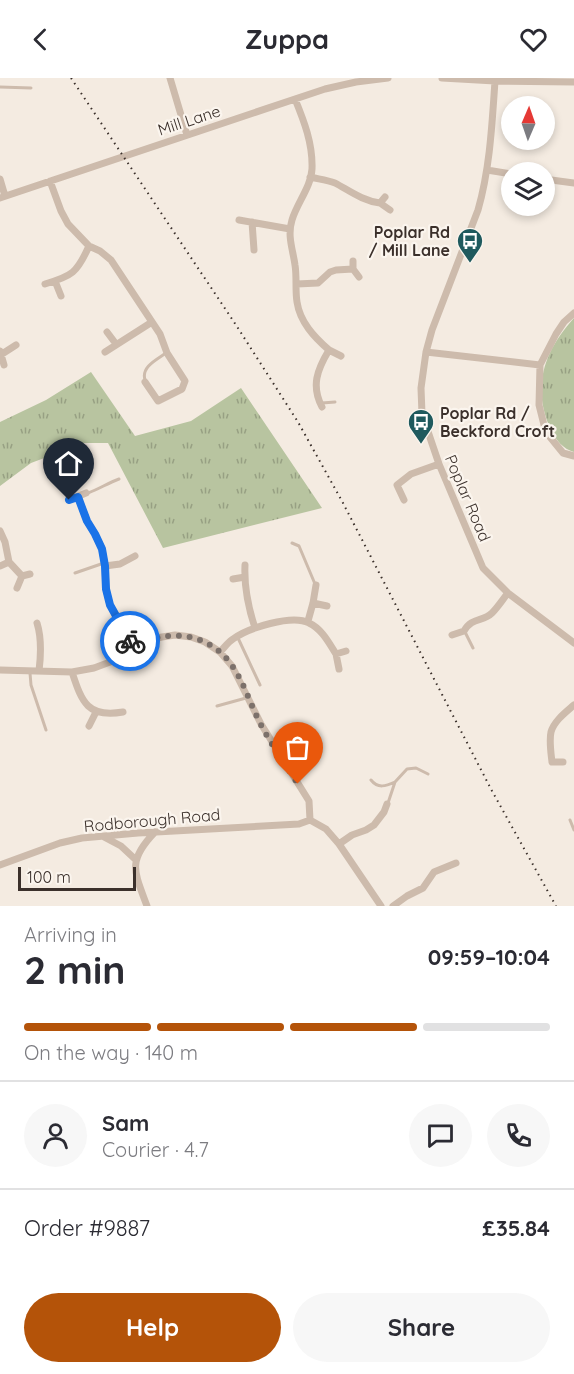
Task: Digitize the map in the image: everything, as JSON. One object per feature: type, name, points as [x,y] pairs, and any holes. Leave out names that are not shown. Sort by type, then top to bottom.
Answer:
[{"type":"street","points":[[170,78],[187,135]]},
{"type":"street","name":"Mill Lane","points":[[3,197],[325,88],[386,78]]},
{"type":"street","points":[[442,78],[574,82]]},
{"type":"street","name":"Poplar Road","points":[[495,81],[487,170],[478,210],[432,330],[426,352],[422,376],[422,414],[439,464],[483,568],[508,593],[574,643]]},
{"type":"street","points":[[295,99],[311,148],[312,169],[290,229],[297,284],[296,300],[300,314],[316,338],[329,350],[342,356]]},
{"type":"street","points":[[487,170],[501,172]]},
{"type":"street","points":[[310,177],[332,182],[362,199],[380,203],[390,210]]},
{"type":"street","points":[[0,179],[3,197]]},
{"type":"street","points":[[555,180],[574,183]]},
{"type":"street","points":[[50,181],[68,224],[89,246],[111,260],[160,333],[167,352],[185,381],[176,392],[158,401],[145,382]]},
{"type":"street","points":[[380,203],[385,196]]},
{"type":"street","points":[[239,220],[290,229]]},
{"type":"street","points":[[252,222],[254,250]]},
{"type":"street","points":[[45,284],[75,271],[82,263],[89,246]]},
{"type":"street","points":[[353,261],[353,269],[359,277]]},
{"type":"street","points":[[297,284],[318,283],[330,272],[353,269]]},
{"type":"street","points":[[55,281],[61,296]]},
{"type":"street","points":[[574,313],[556,334],[540,365],[538,405],[550,437],[563,453],[574,456]]},
{"type":"street","points":[[105,352],[152,322]]},
{"type":"street","points":[[107,332],[116,344]]},
{"type":"street","points":[[4,365],[1,353],[16,345]]},
{"type":"street","points":[[321,405],[316,392],[316,384],[319,369],[329,350]]},
{"type":"street","points":[[426,352],[540,365]]},
{"type":"street","points":[[404,500],[397,485],[411,474],[439,464]]},
{"type":"street","points":[[69,500],[86,493]]},
{"type":"street","points":[[78,497],[87,521],[99,542],[105,565],[106,589],[110,605],[134,647]]},
{"type":"street","points":[[0,531],[9,562],[26,575],[18,588]]},
{"type":"street","points":[[105,565],[120,564],[135,556]]},
{"type":"street","points":[[0,566],[9,562]]},
{"type":"street","points":[[245,565],[248,606],[255,628]]},
{"type":"street","points":[[233,579],[245,577]]},
{"type":"street","points":[[308,621],[314,603],[316,585]]},
{"type":"street","points":[[453,635],[464,631],[468,624],[492,613],[508,593]]},
{"type":"street","points":[[314,603],[327,606]]},
{"type":"street","points":[[219,652],[237,636],[255,628],[273,622],[308,621],[321,632],[336,654],[339,669]]},
{"type":"street","points":[[37,623],[41,634],[39,671]]},
{"type":"street","points":[[0,670],[72,672],[102,665],[147,640],[175,635],[205,642],[219,652],[232,666],[261,724],[309,801],[310,820],[326,829],[339,844],[381,906]]},
{"type":"street","points":[[336,654],[346,651]]},
{"type":"street","points":[[72,672],[84,702],[96,712],[123,712]]},
{"type":"street","points":[[563,762],[552,762],[550,734],[554,726],[574,705]]},
{"type":"street","points":[[89,726],[96,712]]},
{"type":"street","points":[[339,844],[352,835],[370,828],[377,822],[387,804]]},
{"type":"street","points":[[384,812],[391,816]]},
{"type":"street","name":"Rodborough Road","points":[[0,865],[60,843],[82,838],[299,824],[310,820]]},
{"type":"street","points":[[147,906],[136,876],[136,860],[139,851],[155,832]]},
{"type":"street","points":[[102,836],[121,846],[136,860]]},
{"type":"street","points":[[393,906],[423,888],[434,872],[456,863]]},
{"type":"lane","points":[[0,87],[31,88]]},
{"type":"lane","points":[[145,382],[144,371],[167,352]]},
{"type":"lane","points":[[321,405],[335,402]]},
{"type":"lane","points":[[86,493],[119,479]]},
{"type":"lane","points":[[292,543],[299,546],[316,585]]},
{"type":"lane","points":[[75,573],[105,565]]},
{"type":"lane","points":[[464,631],[473,648]]},
{"type":"lane","points":[[237,636],[260,685]]},
{"type":"lane","points":[[30,671],[31,685],[46,730]]},
{"type":"lane","points":[[217,706],[248,697]]},
{"type":"lane","points":[[387,804],[396,782],[405,770],[420,769],[428,774]]},
{"type":"lane","points":[[371,780],[380,786],[396,782]]},
{"type":"lane","points":[[570,820],[574,830]]},
{"type":"green space","points":[[574,318],[574,452],[560,444],[551,430],[542,399],[542,385],[548,357]]},
{"type":"green space","points":[[91,372],[135,436],[191,421],[241,388],[322,508],[163,548],[108,443],[84,443],[31,463],[0,486],[0,422],[46,400]]},
{"type":"railway","points":[[71,78],[298,422],[343,503],[492,791],[556,906]]},
{"type":"way so far","points":[[130,641],[134,647],[147,640],[175,635],[205,642],[219,652],[232,666],[261,724],[298,784]]},
{"type":"place","name":"Poplar Rd / Mill Lane","points":[[470,264]]},
{"type":"place","name":"Poplar Rd / Beckford Croft","points":[[421,445]]},
{"type":"route","points":[[69,500],[78,497],[87,521],[99,542],[110,605],[130,641]]}]
